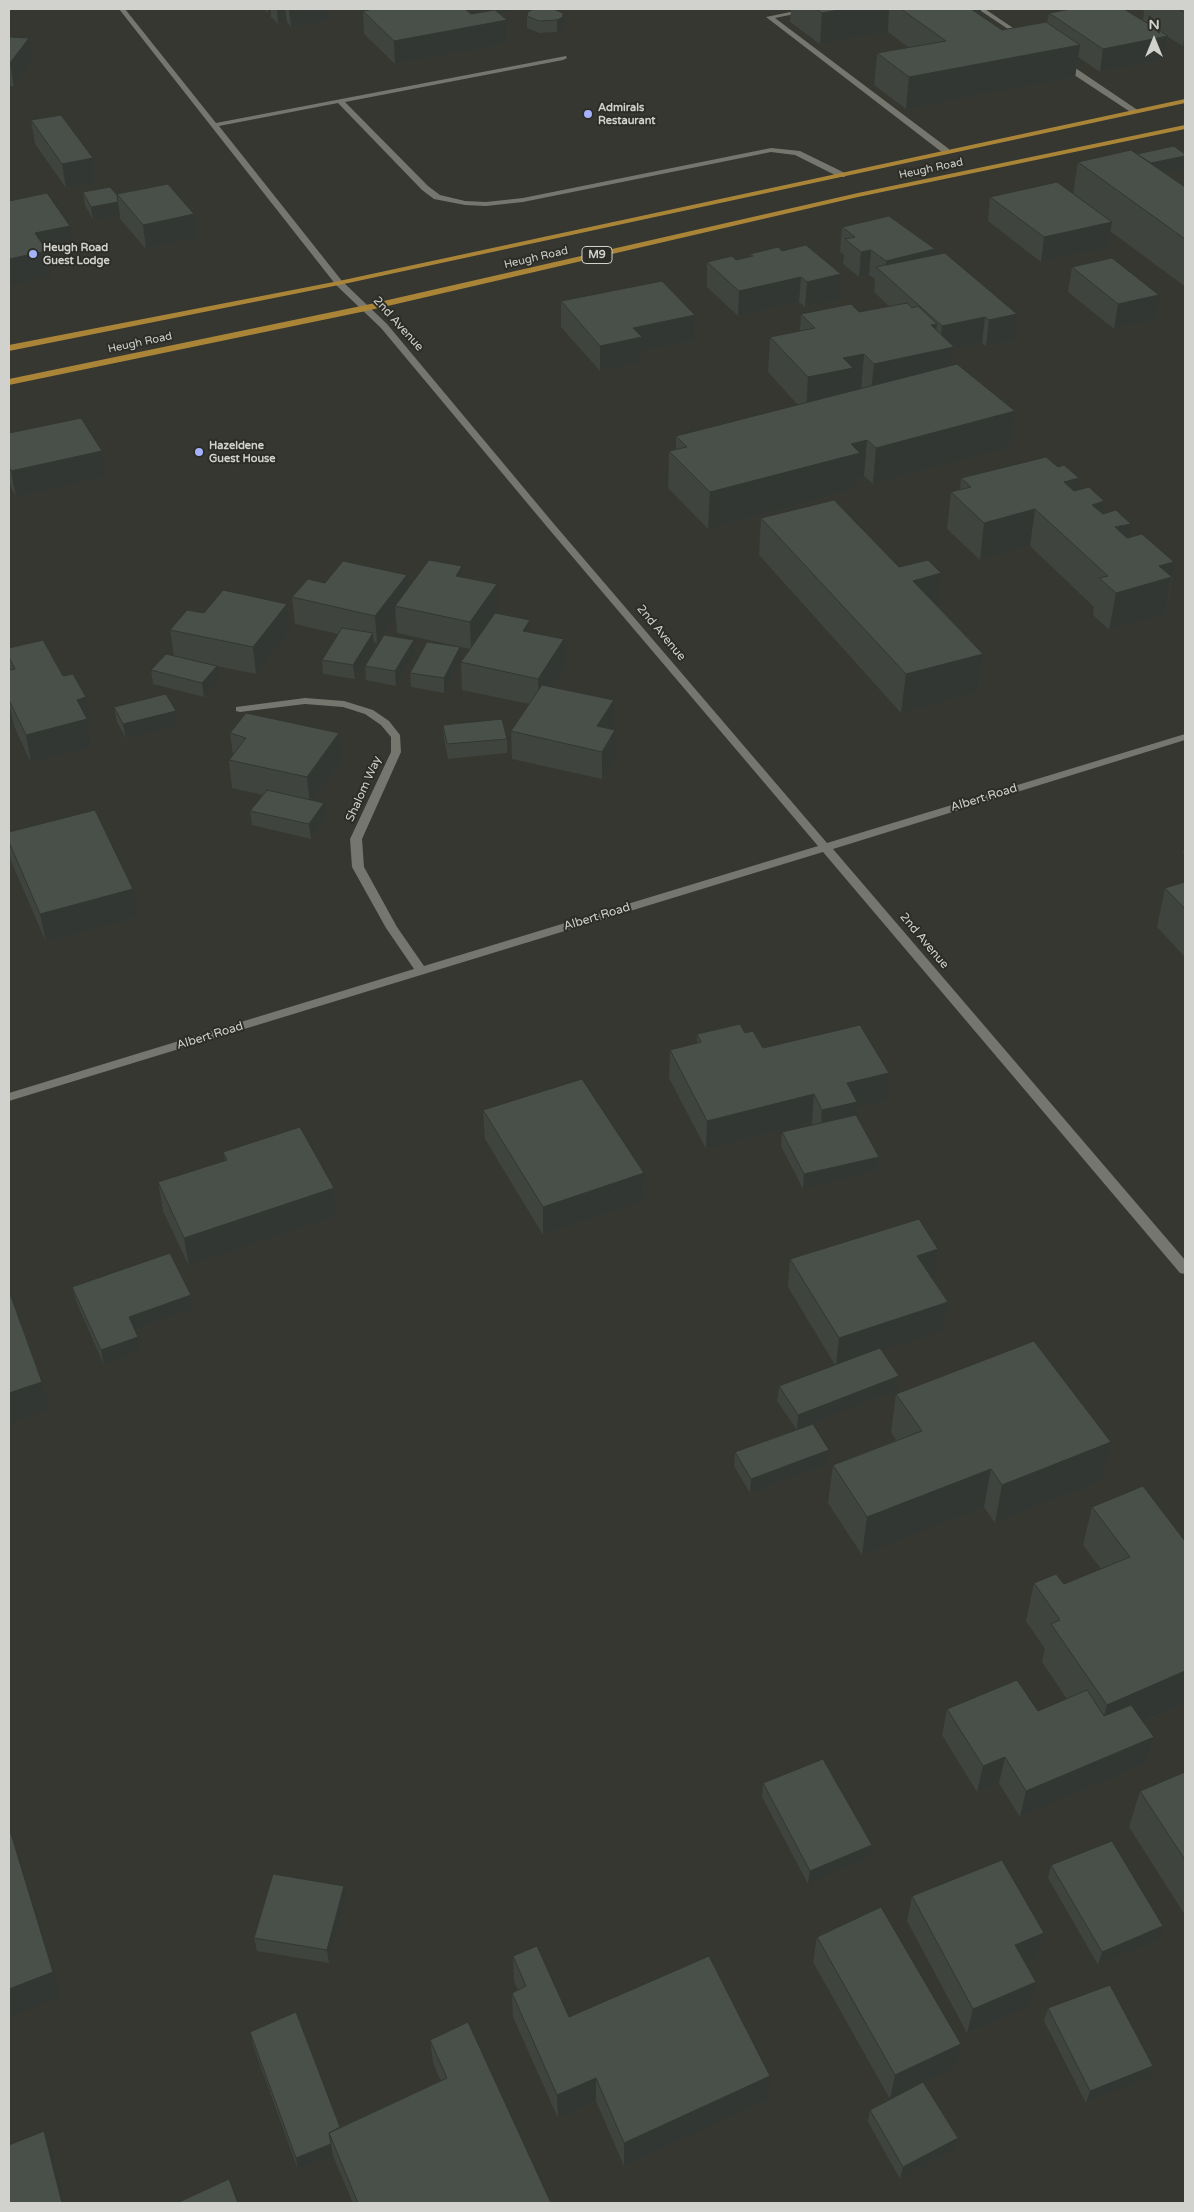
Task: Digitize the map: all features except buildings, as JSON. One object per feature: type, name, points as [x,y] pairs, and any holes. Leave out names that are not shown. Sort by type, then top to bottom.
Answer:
[{"type":"main road","name":"Heugh Road","points":[[9,348],[339,282],[842,176],[946,151],[1185,101]]},
{"type":"main road","name":"Heugh Road","points":[[9,382],[366,308],[858,195],[1185,127]]},
{"type":"street","name":"2nd Avenue","points":[[122,9],[339,282],[384,326],[1185,1269]]},
{"type":"street","points":[[816,9],[769,18],[946,151]]},
{"type":"street","points":[[981,9],[1031,42]]},
{"type":"street","points":[[215,125],[563,58]]},
{"type":"street","points":[[1056,58],[1135,111]]},
{"type":"street","points":[[340,101],[425,188],[437,197],[465,203],[486,204],[522,200],[771,150],[797,153],[842,176]]},
{"type":"street","name":"Shalom Way","points":[[240,709],[305,701],[344,704],[369,712],[385,723],[396,737],[396,752],[356,839],[358,867],[392,928],[422,971]]},
{"type":"street","name":"Albert Road","points":[[9,1096],[1185,737]]},
{"type":"place","name":"Admirals Restaurant","points":[[588,114]]},
{"type":"place","name":"Heugh Road Guest Lodge","points":[[33,254]]},
{"type":"place","name":"Hazeldene Guest House","points":[[199,452]]}]
